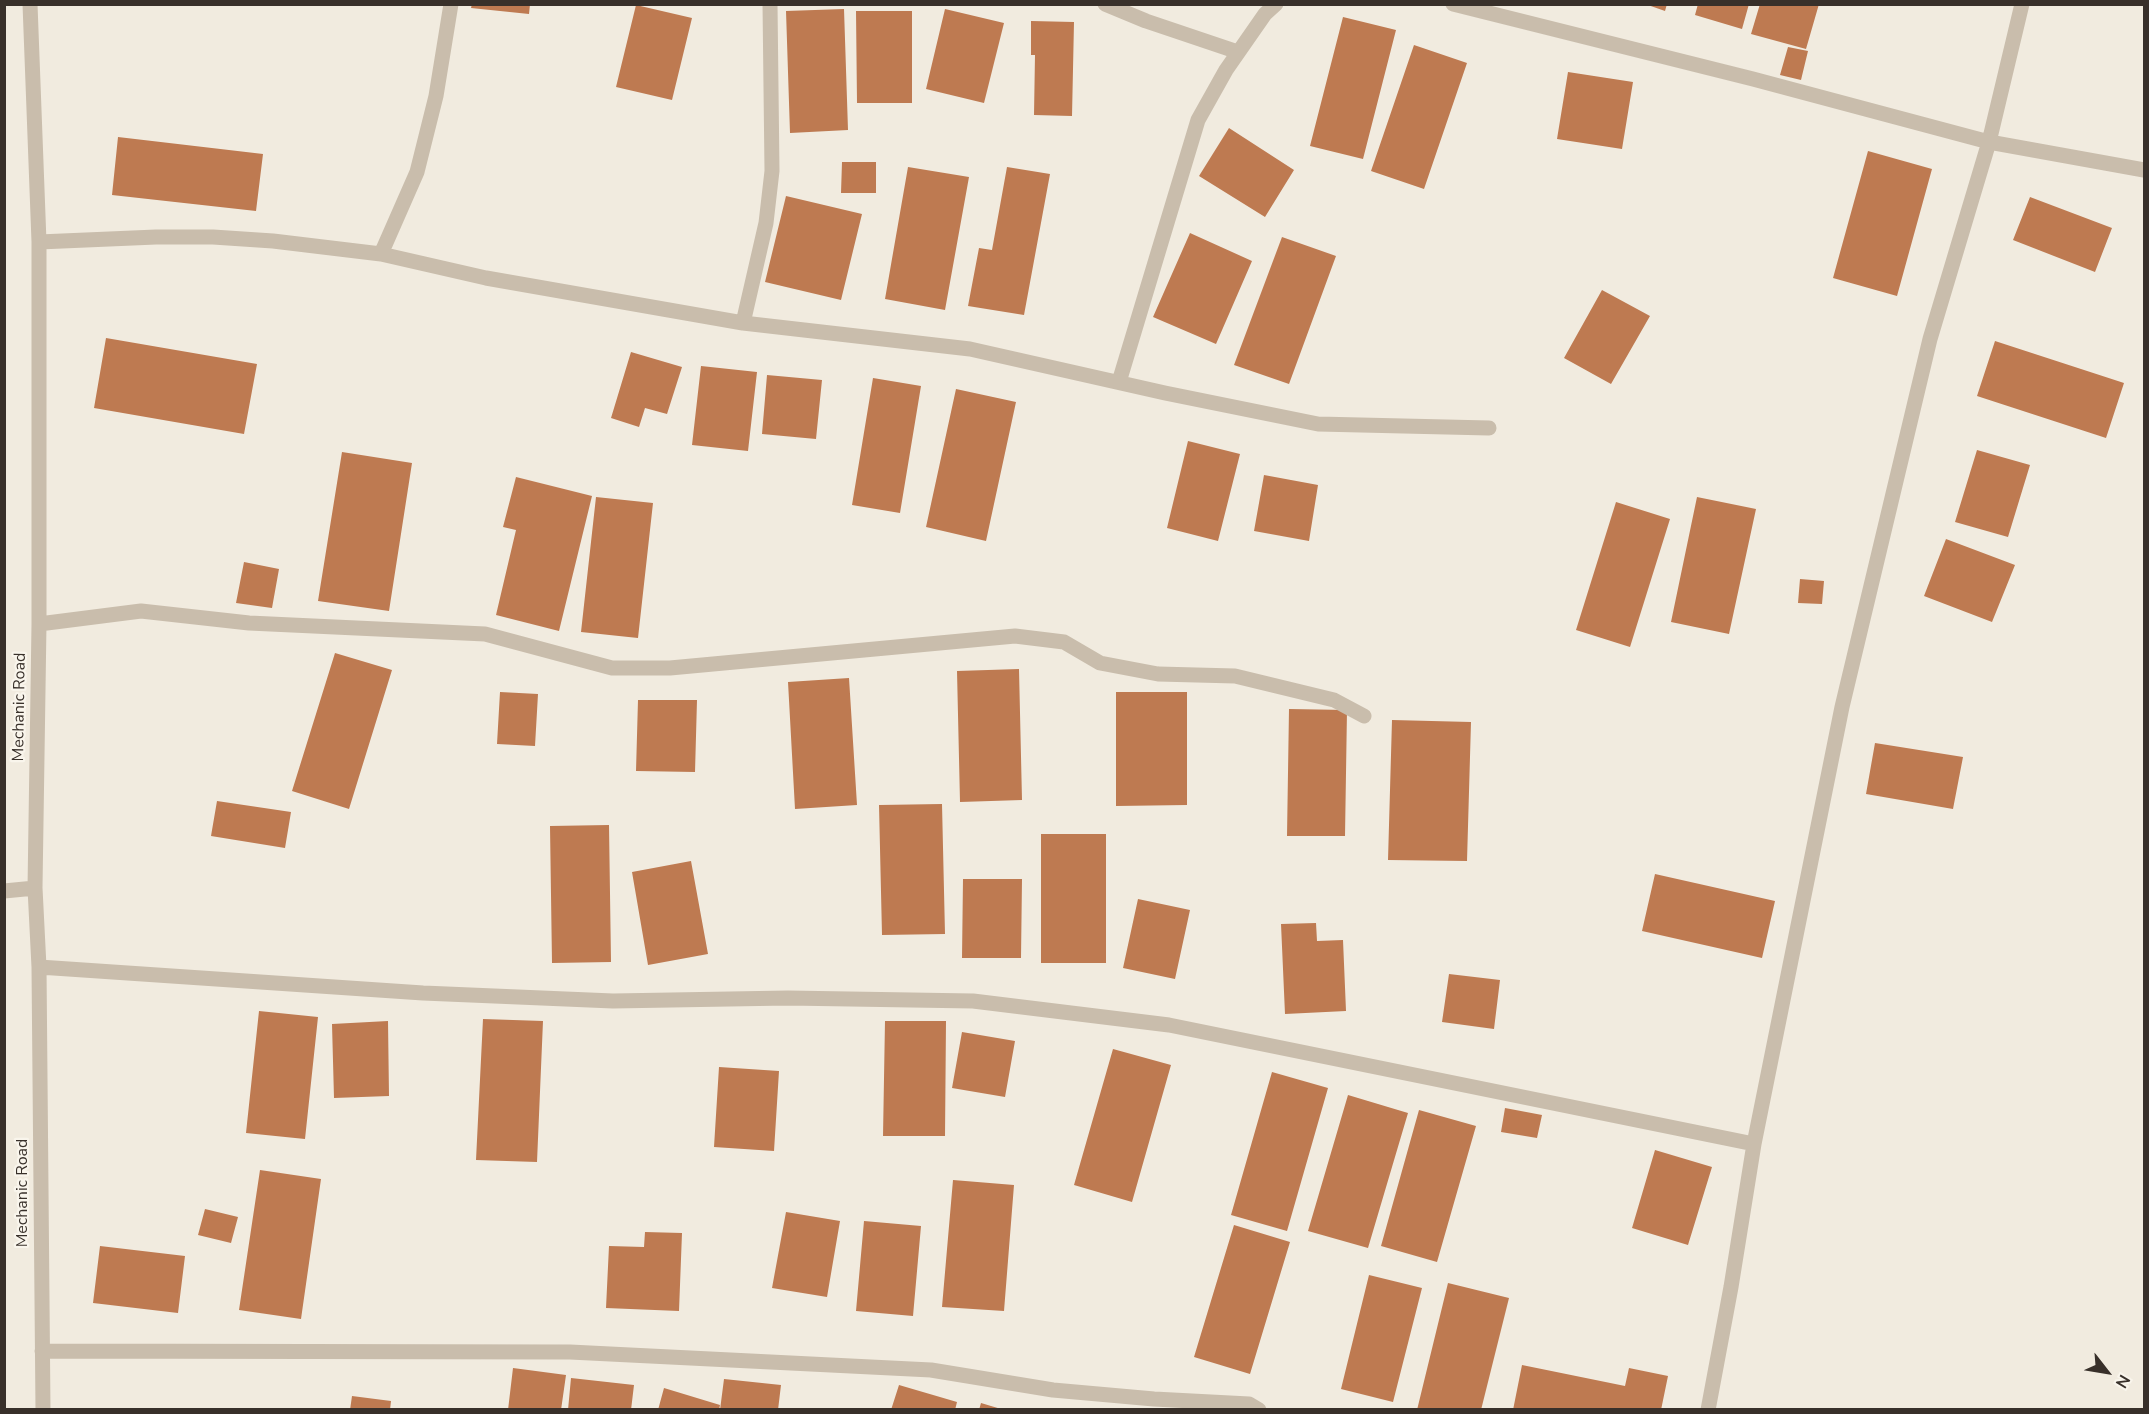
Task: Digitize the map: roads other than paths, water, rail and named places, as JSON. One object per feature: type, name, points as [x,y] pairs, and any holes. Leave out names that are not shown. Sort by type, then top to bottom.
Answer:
[{"type":"street","name":"Mechanic Road","points":[[30,4],[39,242],[39,624],[35,888],[39,967],[43,1410]]},
{"type":"street","points":[[381,255],[417,172],[436,96],[451,4]]},
{"type":"street","points":[[743,323],[766,223],[772,171],[770,4]]},
{"type":"street","points":[[1105,4],[1146,21],[1238,52]]},
{"type":"street","points":[[1119,382],[1198,120],[1238,52],[1265,14],[1276,4]]},
{"type":"street","points":[[1453,4],[1753,79],[1989,142],[2145,170]]},
{"type":"street","points":[[1708,1410],[1754,1144],[1842,707],[1930,339],[1989,142],[2022,4]]},
{"type":"street","points":[[39,242],[156,237],[213,237],[273,241],[381,255],[486,278],[743,323],[970,349],[1318,424],[1489,428]]},
{"type":"street","points":[[39,624],[141,611],[249,623],[485,634],[612,668],[670,668],[1015,636],[1064,642],[1100,663],[1158,674],[1235,676],[1334,700],[1364,716]]},
{"type":"street","points":[[4,891],[35,888]]},
{"type":"street","points":[[39,967],[423,993],[613,1001],[788,998],[973,1000],[1169,1024],[1754,1144]]},
{"type":"street","points":[[42,1351],[617,1354],[931,1370],[1053,1390],[1248,1404],[1260,1410]]}]
